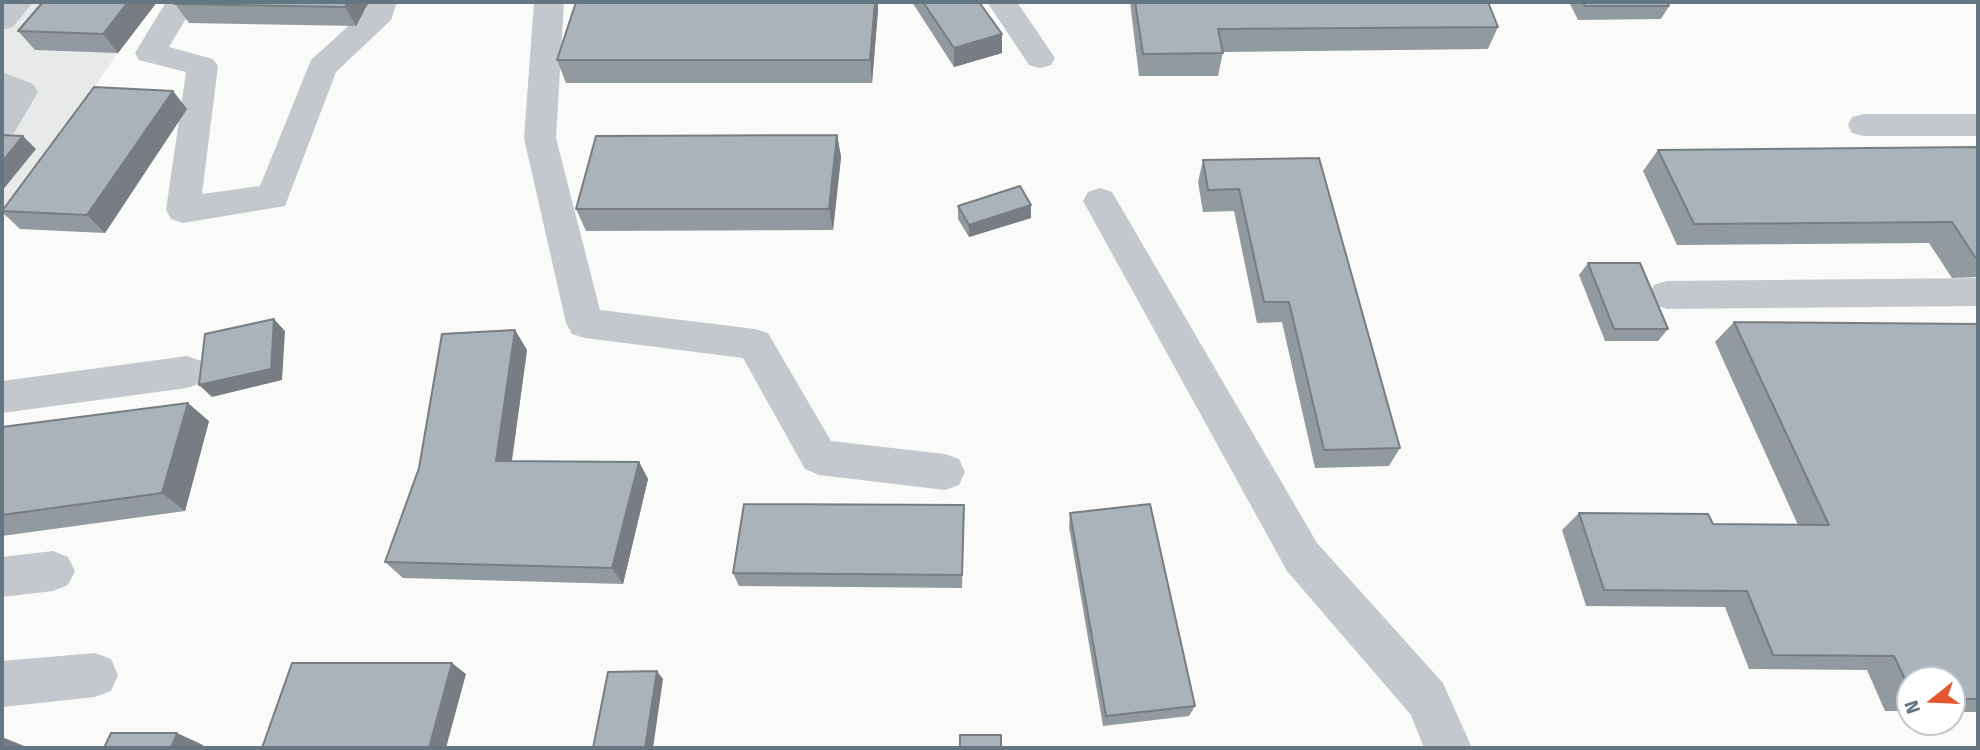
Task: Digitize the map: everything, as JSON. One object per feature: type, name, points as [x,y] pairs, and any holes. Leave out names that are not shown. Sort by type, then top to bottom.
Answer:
[{"type":"lane","points":[[2,20],[18,2]]},
{"type":"lane","points":[[181,2],[150,53],[202,66],[183,210],[273,197],[322,67],[380,13],[382,2]]},
{"type":"lane","points":[[549,2],[540,138],[585,323],[755,344],[819,457],[945,472]]},
{"type":"lane","points":[[1002,2],[1040,58]]},
{"type":"lane","points":[[2,83],[22,92],[2,125]]},
{"type":"lane","points":[[1864,125],[1978,125]]},
{"type":"lane","points":[[1101,201],[1302,557],[1427,699],[1448,748]]},
{"type":"lane","points":[[1667,295],[1978,292]]},
{"type":"lane","points":[[2,397],[187,372]]},
{"type":"lane","points":[[2,577],[52,571]]},
{"type":"lane","points":[[2,684],[95,675]]},
{"type":"shaded area","points":[[2,2],[152,2],[2,224]]},
{"type":"building","points":[[43,2],[128,2],[103,34],[18,31]]},
{"type":"building","points":[[348,2],[345,7],[175,4]]},
{"type":"building","points":[[576,2],[875,2],[870,60],[557,60]]},
{"type":"building","points":[[923,2],[979,2],[1002,34],[954,48]]},
{"type":"building","points":[[1135,2],[1488,2],[1498,27],[1218,29],[1223,53],[1143,54]]},
{"type":"building","points":[[1582,2],[1667,2],[1669,6],[1585,6]]},
{"type":"building","points":[[94,87],[173,91],[87,215],[2,211]]},
{"type":"building","points":[[2,135],[23,136],[2,162]]},
{"type":"building","points":[[837,135],[829,209],[576,209],[596,136]]},
{"type":"building","points":[[1978,147],[1978,257],[1975,257],[1952,222],[1694,224],[1658,150]]},
{"type":"building","points":[[1319,158],[1400,448],[1324,450],[1289,302],[1264,302],[1239,189],[1208,190],[1203,160]]},
{"type":"building","points":[[1020,186],[1031,205],[969,225],[958,206]]},
{"type":"building","points":[[1588,263],[1640,263],[1668,329],[1614,329]]},
{"type":"building","points":[[274,319],[271,369],[199,385],[205,334]]},
{"type":"building","points":[[1734,322],[1978,324],[1978,699],[1966,699],[1966,666],[1899,666],[1894,656],[1773,655],[1747,591],[1604,590],[1579,513],[1708,514],[1713,524],[1829,525]]},
{"type":"building","points":[[515,330],[496,461],[639,462],[612,568],[385,562],[419,468],[442,334]]},
{"type":"building","points":[[188,403],[162,493],[2,515],[2,427]]},
{"type":"building","points":[[744,504],[964,505],[962,575],[733,573]]},
{"type":"building","points":[[1150,504],[1195,706],[1106,716],[1070,513]]},
{"type":"building","points":[[292,663],[452,663],[429,748],[262,748]]},
{"type":"building","points":[[657,671],[645,748],[593,748],[608,672]]},
{"type":"building","points":[[111,733],[177,733],[171,748],[104,748]]},
{"type":"building","points":[[960,735],[1001,735],[1001,748],[960,748]]}]
